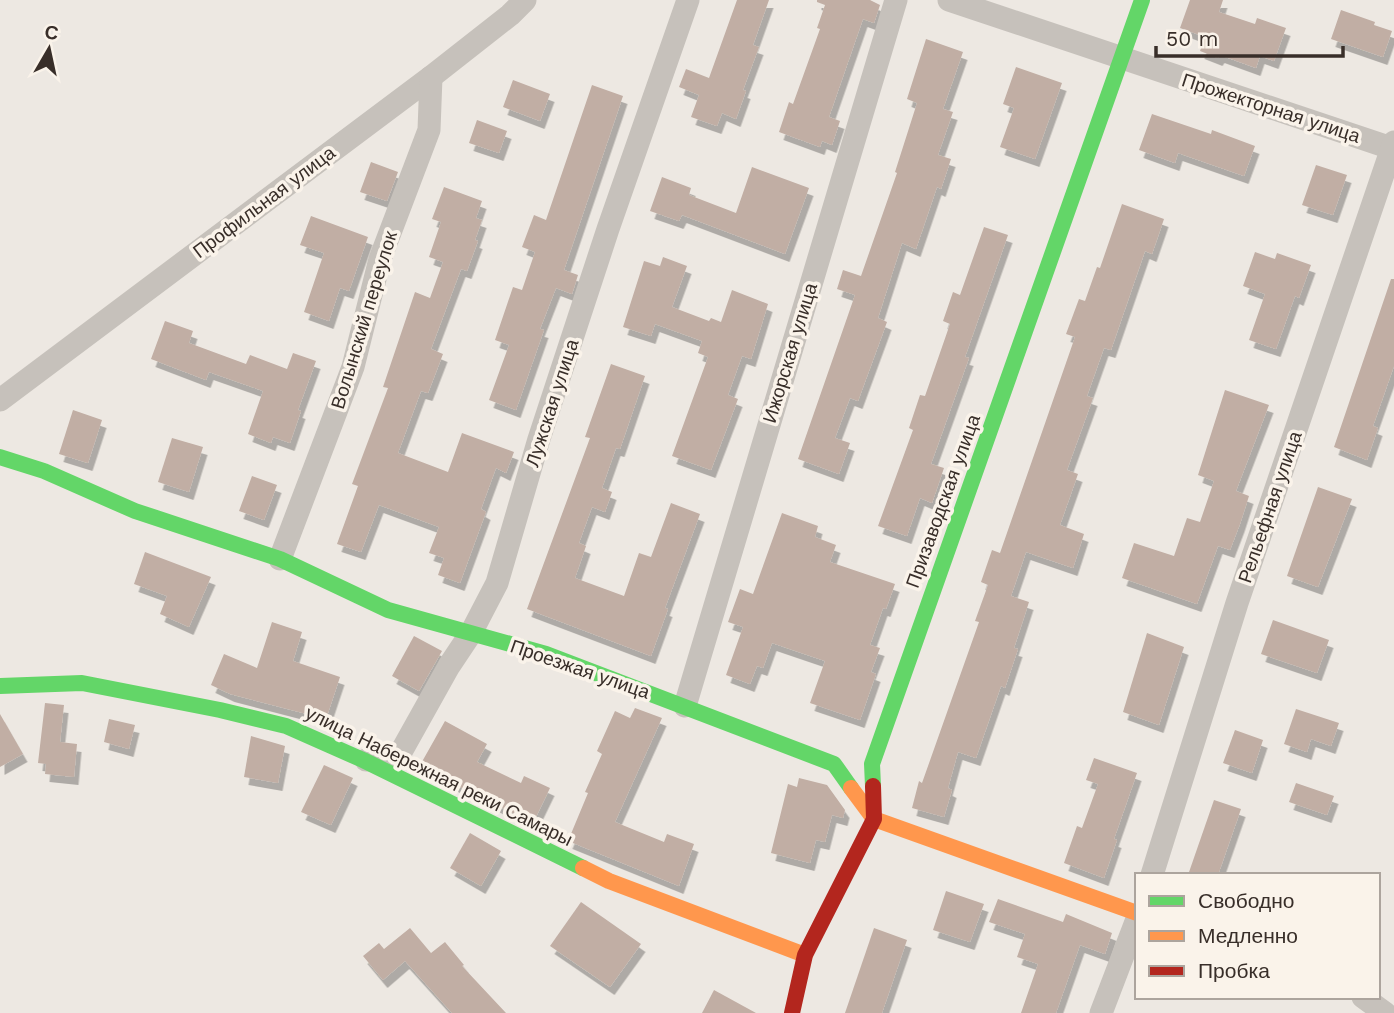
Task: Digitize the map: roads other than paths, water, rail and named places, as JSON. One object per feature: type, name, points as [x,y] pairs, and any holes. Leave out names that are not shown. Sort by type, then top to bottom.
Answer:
[{"type":"street","name":"Профильная улица","points":[[0,400],[430,77],[510,15],[525,0]]},
{"type":"street","name":"Лужская улица","points":[[363,760],[397,759],[497,583],[539,439],[603,242],[688,0]]},
{"type":"street","name":"Ижорская улица","points":[[685,706],[895,0]]},
{"type":"street","name":"Прожекторная улица","points":[[949,0],[1393,146]]},
{"type":"street","name":"Призаводская улица","points":[[792,1013],[805,955],[874,818],[872,764],[1142,0]]},
{"type":"street","name":"Волынский переулок","points":[[279,559],[354,367],[380,259],[429,130],[430,77]]},
{"type":"street","name":"Рельефная улица","points":[[1153,873],[1237,603],[1393,146]]},
{"type":"street","name":"Проезжая улица","points":[[0,457],[44,471],[135,511],[279,559],[388,610],[546,654],[834,764],[874,818]]},
{"type":"street","name":"улица Набережная реки Самары","points":[[0,687],[82,683],[286,726],[363,760],[608,881],[805,955]]},
{"type":"street","points":[[874,818],[1135,912]]},
{"type":"street","points":[[1101,1013],[1135,924]]},
{"type":"street","points":[[1366,999],[1385,1013]]},
{"type":"street","points":[[1391,1013],[1394,1008]]}]
